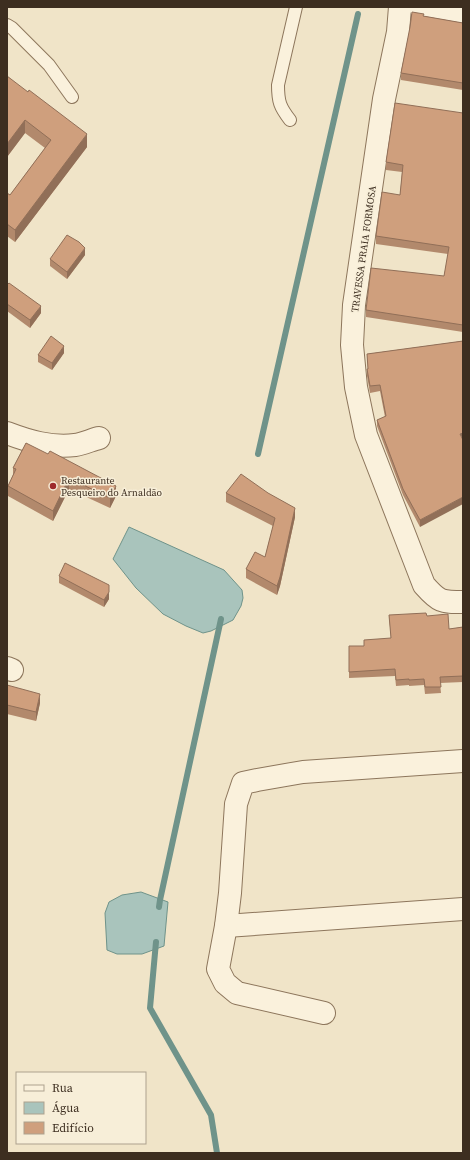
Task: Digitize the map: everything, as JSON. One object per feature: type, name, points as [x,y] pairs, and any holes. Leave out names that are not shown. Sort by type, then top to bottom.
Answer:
[{"type":"street","name":"TRAVESSA PRAIA FORMOSA","points":[[400,7],[398,32],[384,99],[355,297],[352,345],[356,387],[366,435],[424,585],[434,597],[445,602],[463,602]]},
{"type":"street","points":[[420,7],[463,13]]},
{"type":"street","points":[[7,433],[28,441],[53,445],[75,445],[99,438]]},
{"type":"street","points":[[324,1013],[237,993],[225,983],[218,969],[230,893],[236,804],[243,783],[303,772],[463,761]]},
{"type":"street","points":[[226,926],[463,909]]},
{"type":"lane","points":[[290,120],[282,111],[278,99],[278,85],[296,7]]},
{"type":"lane","points":[[7,25],[12,28],[49,65],[72,97]]},
{"type":"water","points":[[129,527],[224,570],[242,590],[243,598],[241,606],[233,620],[211,631],[203,633],[163,614],[136,588],[113,559]]},
{"type":"water","points":[[141,892],[168,902],[164,946],[142,954],[117,954],[107,950],[105,913],[109,902],[122,895]]},
{"type":"building","points":[[412,12],[424,14],[423,16],[463,23],[463,83],[401,73]]},
{"type":"building","points":[[7,76],[28,92],[29,90],[87,134],[15,230],[7,224],[7,193],[10,195],[51,140],[25,120],[7,144]]},
{"type":"building","points":[[395,103],[463,113],[463,325],[366,310],[371,268],[444,276],[449,247],[376,236],[382,192],[400,195],[403,165],[386,162]]},
{"type":"building","points":[[67,235],[79,242],[85,248],[67,272],[50,259]]},
{"type":"building","points":[[9,283],[41,306],[30,320],[7,304],[7,285]]},
{"type":"building","points":[[51,336],[64,346],[52,363],[38,355]]},
{"type":"building","points":[[463,341],[463,433],[460,434],[463,440],[463,497],[420,520],[403,489],[377,420],[386,416],[380,385],[370,386],[367,369],[367,354]]},
{"type":"building","name":"Restaurante Pesqueiro do Arnaldão","points":[[26,443],[48,454],[50,451],[116,486],[110,498],[69,478],[53,511],[8,486],[16,469],[13,468]]},
{"type":"building","points":[[241,474],[268,493],[295,508],[277,586],[246,569],[255,552],[265,557],[275,518],[226,493]]},
{"type":"building","points":[[65,563],[109,585],[109,592],[104,600],[59,576]]},
{"type":"building","points":[[426,613],[427,616],[448,614],[449,629],[463,627],[463,676],[440,677],[441,687],[425,687],[424,679],[396,680],[395,669],[349,672],[349,646],[364,646],[364,640],[391,638],[389,615]]},
{"type":"building","points":[[7,685],[40,694],[36,712],[7,705]]},
{"type":"waterway","points":[[258,454],[358,14]]},
{"type":"waterway","points":[[159,907],[221,619]]},
{"type":"waterway","points":[[156,942],[150,1008],[211,1115],[217,1153]]},
{"type":"place","name":"Restaurante Pesqueiro do Arnaldão","points":[[53,486]]}]
